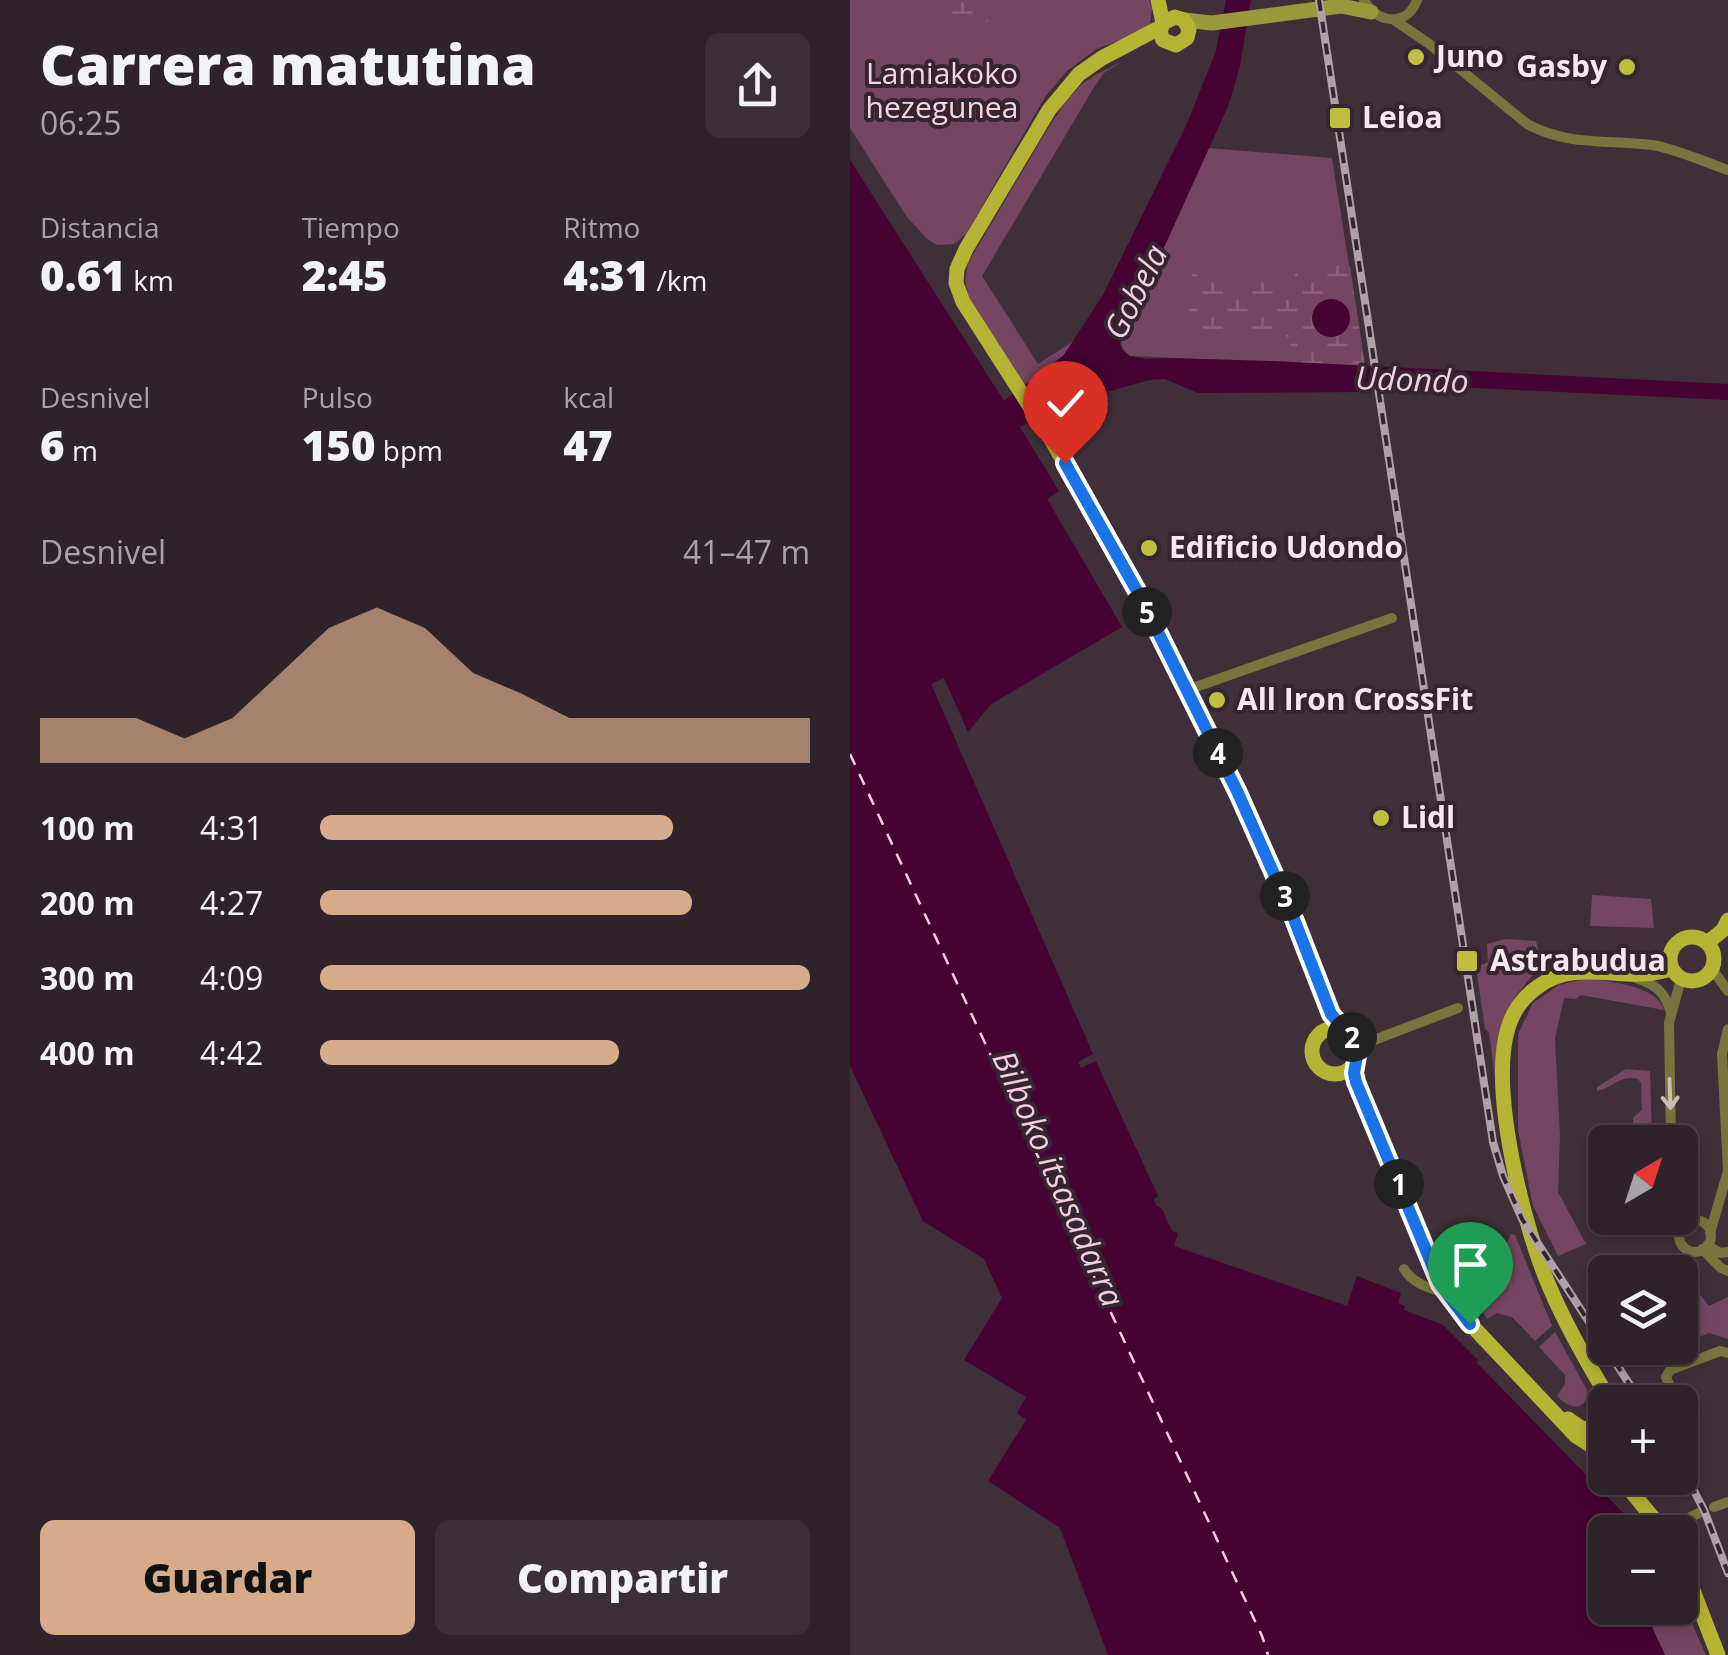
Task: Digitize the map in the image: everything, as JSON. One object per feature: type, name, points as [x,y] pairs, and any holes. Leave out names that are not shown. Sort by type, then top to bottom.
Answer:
[{"type":"main road","points":[[1160,0],[1184,24]]},
{"type":"main road","points":[[1160,0],[1162,30],[1171,45],[1180,45],[1184,24]]},
{"type":"main road","points":[[1184,24],[1170,18],[1162,30],[1102,58],[1064,90],[969,244],[956,270],[956,283],[963,302],[1040,424],[1141,598],[1188,690],[1261,841],[1334,1020],[1350,1035],[1358,1050],[1354,1076],[1445,1293],[1588,1445]]},
{"type":"main road","points":[[1707,942],[1723,930],[1728,920]]},
{"type":"main road","points":[[1600,1385],[1536,1252],[1515,1174],[1503,1054],[1511,1018],[1524,999],[1544,982],[1575,971],[1592,970],[1628,976],[1662,972],[1676,974],[1688,982],[1702,980],[1712,969],[1714,955],[1707,942],[1694,937],[1680,940],[1671,951],[1676,974]]},
{"type":"main road","points":[[1320,984],[1323,1007],[1320,1033],[1312,1045],[1313,1060],[1323,1071],[1349,1086],[1367,1106]]},
{"type":"main road","points":[[1320,1033],[1334,1028],[1350,1035]]},
{"type":"main road","points":[[1330,1074],[1344,1072],[1355,1060]]},
{"type":"main road","points":[[1429,1257],[1464,1311],[1564,1416],[1576,1426],[1588,1426]]},
{"type":"main road","points":[[1634,1495],[1650,1515]]},
{"type":"main road","points":[[1698,1604],[1718,1655]]},
{"type":"street","points":[[1184,24],[1342,4],[1368,6],[1424,40],[1541,132],[1580,142],[1657,146],[1728,170]]},
{"type":"street","points":[[1394,20],[1414,6],[1424,40]]},
{"type":"street","points":[[1188,690],[1392,618]]},
{"type":"street","points":[[1712,969],[1728,991]]},
{"type":"street","points":[[1671,1125],[1668,1046],[1676,974]]},
{"type":"street","points":[[1628,976],[1660,988],[1671,1013]]},
{"type":"street","points":[[1355,1060],[1374,1040],[1458,1008]]},
{"type":"street","points":[[1679,1235],[1682,1245],[1694,1252],[1706,1243],[1728,1172],[1722,1054],[1728,1028]]},
{"type":"street","points":[[1350,1035],[1374,1040]]},
{"type":"street","points":[[1698,1221],[1705,1224],[1706,1243],[1721,1268],[1728,1271]]},
{"type":"street","points":[[1706,1243],[1720,1253],[1728,1252]]},
{"type":"street","points":[[1404,1269],[1410,1278],[1445,1293]]},
{"type":"street","points":[[1668,1385],[1666,1377],[1670,1370],[1720,1350],[1728,1353]]},
{"type":"street","points":[[1714,1507],[1728,1502]]},
{"type":"street","points":[[1695,1515],[1699,1513]]},
{"type":"green space","name":"Lamiakoko hezegunea","points":[[850,0],[1149,0],[1152,9],[1150,24],[1138,34],[1096,49],[1066,72],[1045,97],[966,234],[954,244],[937,245],[907,217],[850,128]]},
{"type":"green space","points":[[953,0],[1002,0],[983,28],[944,16]]},
{"type":"green space","points":[[1121,62],[1104,73],[1093,89],[982,276],[1038,364],[1075,340],[1063,356],[1023,387],[970,302],[965,281],[968,263],[1067,100],[1082,84]]},
{"type":"green space","points":[[1208,148],[1332,158],[1365,366],[1130,356],[1124,350],[1123,331]]},
{"type":"green space","points":[[1296,264],[1350,266],[1365,366],[1291,363],[1290,337],[1188,330],[1192,274],[1294,285]]},
{"type":"green space","points":[[1592,895],[1651,899],[1654,928],[1590,926]]},
{"type":"green space","points":[[1505,939],[1536,941],[1542,963],[1513,1001],[1500,1029],[1498,1102],[1476,967],[1488,962],[1487,944]]},
{"type":"green space","points":[[1587,978],[1642,990],[1660,1002],[1664,1010],[1581,995],[1564,998],[1555,1039],[1560,1136],[1558,1192],[1586,1244],[1558,1256],[1533,1206],[1518,1130],[1518,1034],[1533,1003],[1559,985]]},
{"type":"green space","points":[[1626,1069],[1650,1071],[1652,1125],[1633,1125],[1633,1118],[1642,1110],[1638,1079],[1626,1078],[1597,1091],[1597,1087]]},
{"type":"green space","points":[[1511,1234],[1515,1235],[1552,1326],[1535,1341],[1512,1317],[1497,1313],[1487,1319],[1480,1308]]},
{"type":"green space","points":[[1698,1292],[1709,1306],[1728,1297],[1728,1339],[1709,1333],[1698,1338]]},
{"type":"green space","points":[[1555,1332],[1587,1390],[1581,1405],[1572,1406],[1557,1396],[1565,1384],[1565,1375],[1539,1347]]},
{"type":"green space","points":[[1651,1625],[1693,1625],[1706,1655],[1665,1655]]},
{"type":"water","points":[[1226,0],[1251,0],[1229,104],[1123,331],[1120,343],[1130,356],[1728,384],[1728,400],[1371,383],[1372,392],[1198,393],[1165,379],[1069,403],[1020,427],[1059,491],[1047,499],[1122,627],[991,704],[968,732],[944,678],[931,684],[1093,1054],[1078,1062],[1081,1068],[1096,1061],[1158,1196],[1154,1199],[1156,1205],[1162,1209],[1172,1231],[1178,1233],[1174,1246],[1347,1306],[1357,1276],[1401,1293],[1398,1303],[1405,1306],[1404,1310],[1443,1325],[1588,1477],[1588,1495],[1606,1495],[1625,1515],[1588,1515],[1588,1625],[1651,1625],[1665,1655],[1108,1655],[1060,1528],[988,1481],[1026,1420],[1017,1413],[1026,1397],[964,1360],[1002,1298],[984,1259],[923,1221],[850,1066],[850,160],[1004,401],[1063,356],[1103,295],[1186,126],[1216,51]]},
{"type":"water","points":[[1331,299],[1344,305],[1350,318],[1344,331],[1331,337],[1318,331],[1312,318],[1318,305]]},
{"type":"ferry route","points":[[850,754],[1268,1655]]},
{"type":"railway","points":[[1319,0],[1493,1142],[1522,1219],[1630,1385]]},
{"type":"railway","points":[[1696,1495],[1728,1573]]},
{"type":"place","name":"Juno","points":[[1416,57]]},
{"type":"place","name":"Gasby","points":[[1627,67]]},
{"type":"place","name":"Leioa","points":[[1340,118]]},
{"type":"place","name":"Edificio Udondo","points":[[1149,548]]},
{"type":"place","name":"All Iron CrossFit","points":[[1217,700]]},
{"type":"place","name":"Lidl","points":[[1381,818]]},
{"type":"place","name":"Astrabudua","points":[[1467,961]]},
{"type":"route","points":[[1065,463],[1141,598],[1261,841],[1331,1014],[1356,1043],[1356,1082],[1440,1284],[1470,1324]]},
{"type":"water label","name":"Gobela","points":[[1136,292]]},
{"type":"water label","name":"Udondo","points":[[1412,380]]},
{"type":"water label","name":"Bilboko itsasadarra","points":[[1058,1179]]}]
